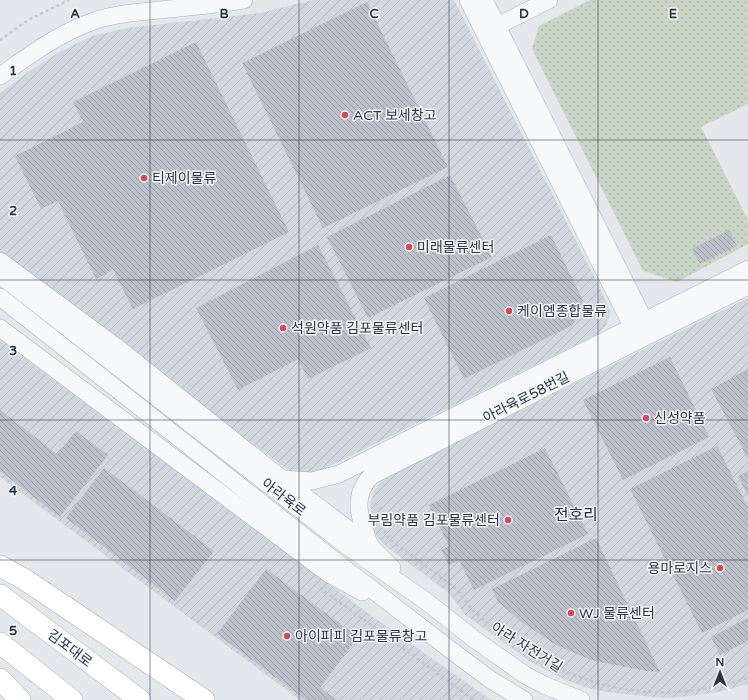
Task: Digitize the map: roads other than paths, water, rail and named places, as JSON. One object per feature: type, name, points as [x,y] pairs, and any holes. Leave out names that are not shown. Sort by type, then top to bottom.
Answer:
[{"type":"main road","points":[[0,566],[24,578],[204,700]]},
{"type":"main road","name":"김포대로","points":[[0,595],[140,700]]},
{"type":"main road","points":[[0,643],[72,700]]},
{"type":"main road","points":[[0,679],[20,700]]},
{"type":"street","points":[[0,66],[51,31],[92,13],[127,5],[177,0]]},
{"type":"street","points":[[0,76],[59,36],[94,21],[135,12],[244,0]]},
{"type":"street","points":[[468,0],[642,330]]},
{"type":"street","points":[[484,0],[642,330]]},
{"type":"street","points":[[497,26],[549,0]]},
{"type":"street","points":[[0,261],[114,346],[282,479],[370,546],[427,602]]},
{"type":"street","points":[[282,479],[312,481],[339,474],[642,330],[748,269]]},
{"type":"street","name":"아라육로","points":[[0,274],[347,546],[427,602],[474,639],[525,675],[544,685],[581,700]]},
{"type":"street","name":"아라육로58번길","points":[[370,546],[363,526],[359,507],[361,491],[365,482],[371,476],[642,330],[748,286]]},
{"type":"street","name":"아라육로","points":[[0,297],[409,618],[491,680],[524,700]]},
{"type":"street","points":[[0,328],[329,574],[409,618]]},
{"type":"place","name":"ACT 보세창고","points":[[345,115]]},
{"type":"place","name":"티제이물류","points":[[144,178]]},
{"type":"place","name":"미래물류센터","points":[[409,247]]},
{"type":"place","name":"케이엠종합물류","points":[[509,311]]},
{"type":"place","name":"석원약품 김포물류센터","points":[[283,328]]},
{"type":"place","name":"신성약품","points":[[646,418]]},
{"type":"place","name":"부림약품 김포물류센터","points":[[508,520]]},
{"type":"place","name":"용마로지스","points":[[720,568]]},
{"type":"place","name":"WJ 물류센터","points":[[571,613]]},
{"type":"place","name":"아이피피 김포물류창고","points":[[287,636]]},
{"type":"district","name":"전호리","points":[[576,514]]}]
